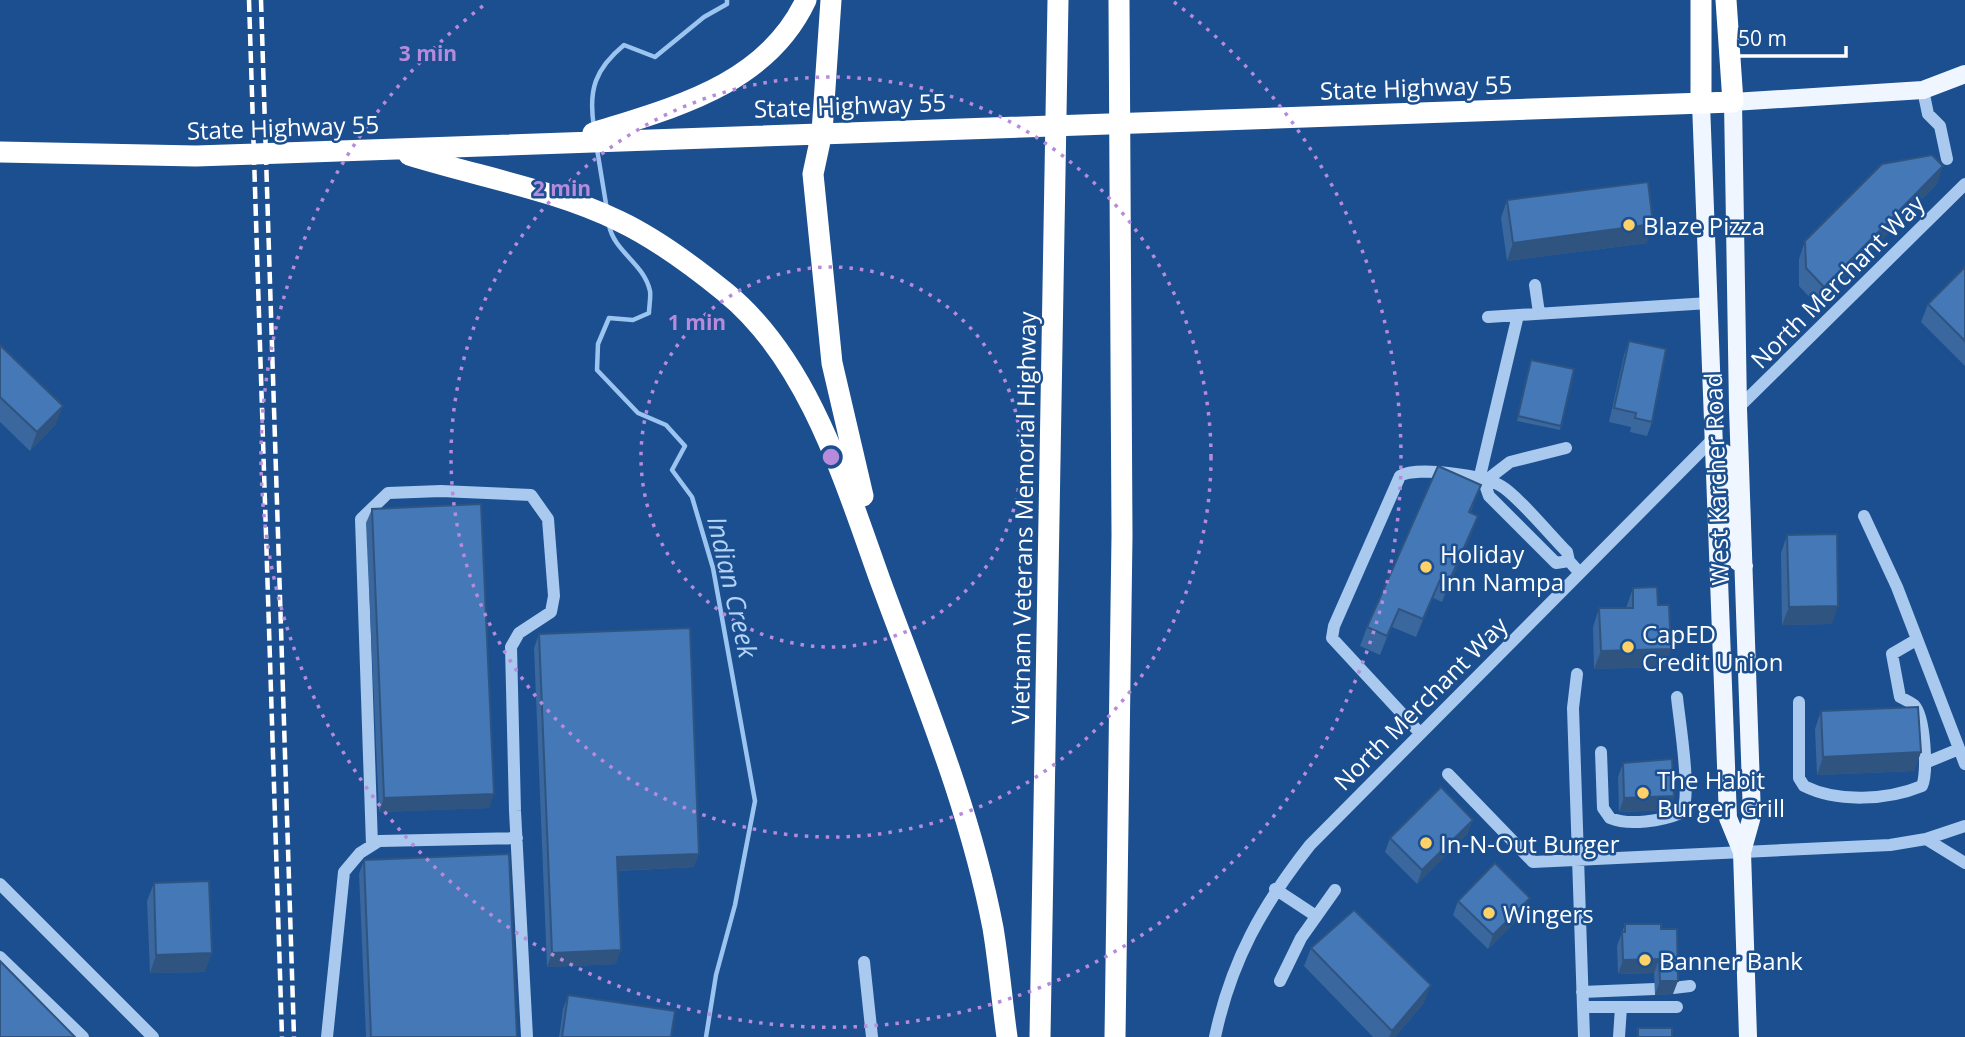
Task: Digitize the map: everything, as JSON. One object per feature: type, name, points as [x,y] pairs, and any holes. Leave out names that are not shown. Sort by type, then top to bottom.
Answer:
[{"type":"highway","points":[[568,141],[711,93],[751,68],[780,41],[806,0]]},
{"type":"highway","points":[[831,0],[822,132],[813,174],[832,363],[857,476],[954,781],[993,927],[1007,1037]]},
{"type":"highway","name":"Vietnam Veterans Memorial Highway","points":[[1040,1037],[1058,0]]},
{"type":"highway","points":[[1115,1037],[1122,536],[1119,0]]},
{"type":"highway","points":[[1701,0],[1701,103]]},
{"type":"highway","points":[[1726,0],[1733,102]]},
{"type":"highway","name":"State Highway 55","points":[[0,152],[196,156],[1733,102]]},
{"type":"highway","points":[[394,150],[559,197],[621,222],[676,256],[728,295],[772,343],[813,408],[844,481],[954,781]]},
{"type":"main road","points":[[1733,102],[1923,90],[1965,74]]},
{"type":"main road","name":"West Karcher Road","points":[[1733,102],[1738,408],[1752,816],[1742,852],[1748,1037]]},
{"type":"main road","name":"West Karcher Road","points":[[1701,103],[1728,818],[1742,852]]},
{"type":"main road","points":[[1714,438],[1726,459],[1731,554],[1744,566]]},
{"type":"street","points":[[1923,90],[1928,114],[1940,126],[1947,159]]},
{"type":"street","name":"North Merchant Way","points":[[1738,408],[1965,184]]},
{"type":"street","points":[[1535,285],[1539,313]]},
{"type":"street","points":[[1488,317],[1709,303]]},
{"type":"street","points":[[1482,481],[1518,315]]},
{"type":"street","name":"North Merchant Way","points":[[1215,1037],[1224,996],[1251,931],[1275,889],[1310,845],[1419,732],[1714,438]]},
{"type":"street","points":[[1482,481],[1510,462],[1566,448]]},
{"type":"street","points":[[1419,732],[1335,645],[1332,632],[1400,476],[1410,471],[1427,470],[1500,485],[1567,552],[1569,562],[1579,572]]},
{"type":"street","points":[[372,845],[361,519],[388,493],[441,491],[531,495],[548,519],[554,596],[551,612],[519,633],[511,647],[527,1037]]},
{"type":"street","points":[[1864,516],[1897,587],[1965,764]]},
{"type":"street","points":[[1798,702],[1799,778],[1804,786],[1835,796],[1868,797],[1906,792],[1922,786],[1926,777],[1918,712],[1914,705],[1900,697],[1892,654],[1916,640]]},
{"type":"street","points":[[1577,674],[1573,708],[1584,1037]]},
{"type":"street","points":[[1601,752],[1605,814],[1620,821],[1663,819],[1685,809],[1685,756],[1681,748],[1677,696]]},
{"type":"street","points":[[1925,763],[1959,749]]},
{"type":"street","points":[[1448,774],[1533,862],[1891,845],[1926,839],[1965,826]]},
{"type":"street","points":[[327,1037],[344,872],[360,853],[379,841],[517,838]]},
{"type":"street","points":[[1926,839],[1965,863]]},
{"type":"street","points":[[0,884],[153,1037]]},
{"type":"street","points":[[1275,889],[1316,916]]},
{"type":"street","points":[[1280,981],[1316,916],[1335,890]]},
{"type":"street","points":[[0,957],[83,1037]]},
{"type":"street","points":[[864,962],[872,1037]]},
{"type":"street","points":[[1673,988],[1690,986]]},
{"type":"street","points":[[1582,992],[1655,989]]},
{"type":"street","points":[[1583,1007],[1677,1007]]},
{"type":"street","points":[[1619,1037],[1621,1007]]},
{"type":"building","points":[[1932,155],[1943,166],[1824,287],[1806,268],[1805,241],[1882,164]]},
{"type":"building","points":[[1648,182],[1653,224],[1513,243],[1507,200]]},
{"type":"building","points":[[1965,267],[1965,341],[1928,304]]},
{"type":"building","points":[[1629,341],[1666,349],[1652,422],[1635,418],[1636,413],[1614,408]]},
{"type":"building","points":[[0,345],[63,406],[37,432],[0,397]]},
{"type":"building","points":[[1531,360],[1574,369],[1561,426],[1518,416]]},
{"type":"building","name":"Holiday Inn Nampa","points":[[1438,466],[1481,485],[1469,512],[1478,516],[1448,584],[1440,580],[1423,619],[1399,609],[1387,636],[1367,627]]},
{"type":"building","points":[[481,504],[494,794],[384,798],[372,509]]},
{"type":"building","points":[[1837,534],[1838,606],[1789,607],[1787,535]]},
{"type":"building","points":[[1657,587],[1658,605],[1669,605],[1671,649],[1601,651],[1599,608],[1633,608],[1633,588]]},
{"type":"building","points":[[690,628],[699,854],[617,857],[621,950],[552,953],[539,634]]},
{"type":"building","points":[[1918,707],[1921,752],[1823,757],[1821,711]]},
{"type":"building","points":[[1672,759],[1674,796],[1624,798],[1623,763]]},
{"type":"building","name":"In-N-Out Burger","points":[[1441,787],[1473,820],[1422,870],[1390,838]]},
{"type":"building","points":[[509,854],[517,1037],[371,1037],[364,860]]},
{"type":"building","name":"Wingers","points":[[1495,863],[1530,898],[1493,935],[1458,901]]},
{"type":"building","points":[[209,881],[212,953],[156,955],[154,883]]},
{"type":"building","points":[[1354,910],[1431,985],[1392,1031],[1311,948]]},
{"type":"building","points":[[1625,924],[1661,924],[1661,929],[1677,929],[1678,981],[1660,981],[1659,959],[1623,960],[1622,932],[1625,932]]},
{"type":"building","points":[[0,961],[75,1037],[0,1037]]},
{"type":"building","points":[[568,995],[675,1011],[671,1037],[562,1037]]},
{"type":"building","points":[[1638,1028],[1672,1028],[1672,1037],[1638,1037]]},
{"type":"waterway","name":"Indian Creek","points":[[594,127],[593,91],[600,72],[614,54],[624,45],[655,57],[704,17],[727,4],[727,0]]},
{"type":"waterway","name":"Indian Creek","points":[[597,149],[607,210]]},
{"type":"waterway","name":"Indian Creek","points":[[609,225],[617,243],[647,281],[650,293],[649,313],[633,320],[609,318],[598,344],[597,370],[638,413],[666,425],[685,446],[672,470],[692,497],[713,568],[755,801],[735,905],[716,975],[706,1037]]},
{"type":"railway","points":[[249,0],[282,1037]]},
{"type":"railway","points":[[261,0],[294,1037]]},
{"type":"place","name":"Blaze Pizza","points":[[1629,225]]},
{"type":"place","name":"Holiday Inn Nampa","points":[[1426,567]]},
{"type":"place","name":"CapED Credit Union","points":[[1628,647]]},
{"type":"place","name":"The Habit Burger Grill","points":[[1643,793]]},
{"type":"place","name":"In-N-Out Burger","points":[[1426,843]]},
{"type":"place","name":"Wingers","points":[[1489,913]]},
{"type":"place","name":"Banner Bank","points":[[1645,960]]}]
